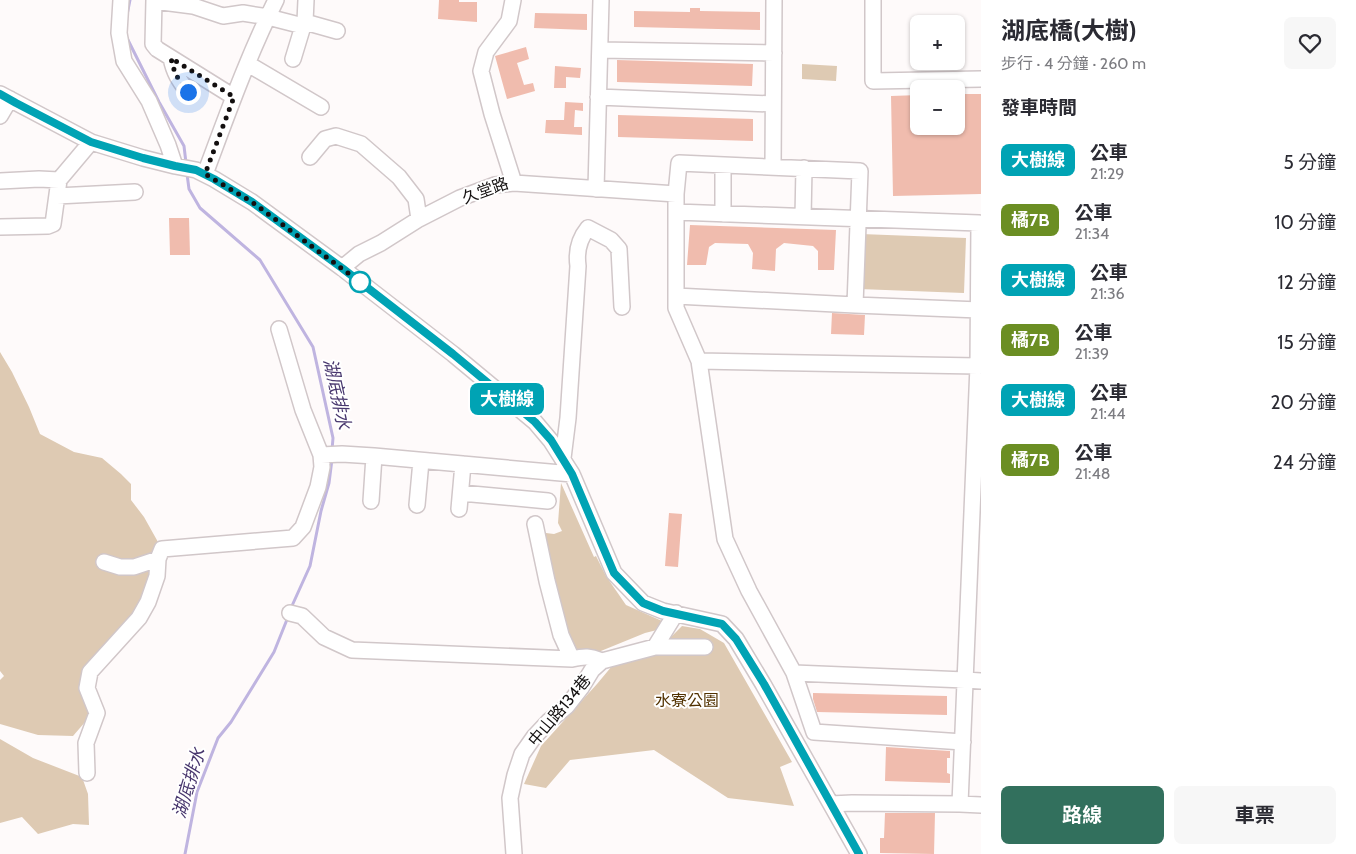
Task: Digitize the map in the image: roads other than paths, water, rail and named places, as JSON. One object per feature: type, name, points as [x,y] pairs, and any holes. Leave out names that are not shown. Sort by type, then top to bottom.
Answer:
[{"type":"street","points":[[121,0],[119,33],[124,61],[149,101],[176,167]]},
{"type":"street","points":[[234,97],[157,49],[153,44],[154,0],[193,6],[223,16],[243,13],[337,31]]},
{"type":"street","points":[[200,172],[276,0]]},
{"type":"street","points":[[293,59],[304,24],[306,0]]},
{"type":"street","points":[[498,36],[503,0]]},
{"type":"street","name":"久堂路","points":[[342,268],[359,254],[381,243],[419,219],[460,198],[495,185],[514,183],[492,114],[481,71],[486,52],[509,21],[513,0]]},
{"type":"street","points":[[596,189],[601,0]]},
{"type":"street","points":[[773,167],[774,0]]},
{"type":"street","points":[[873,0],[873,81],[981,79]]},
{"type":"street","points":[[600,50],[774,53]]},
{"type":"street","points":[[171,58],[176,77],[188,92]]},
{"type":"street","points":[[248,64],[321,107]]},
{"type":"street","points":[[0,116],[5,96],[91,142],[126,154],[200,172],[252,202],[342,268],[453,354],[535,422],[551,440],[572,474],[614,573],[643,603],[663,611],[722,624],[736,639],[764,684],[859,854]]},
{"type":"street","points":[[598,98],[773,104]]},
{"type":"street","points":[[310,157],[325,139],[336,136],[361,144],[398,177],[416,199],[419,219]]},
{"type":"street","points":[[0,227],[48,226],[53,224],[59,180],[91,142]]},
{"type":"street","points":[[855,305],[860,170],[679,162],[676,194],[676,308],[699,361],[725,539],[749,591],[794,673],[814,732],[962,742]]},
{"type":"street","points":[[723,165],[723,214]]},
{"type":"street","points":[[803,217],[804,168]]},
{"type":"street","points":[[0,181],[59,180]]},
{"type":"street","points":[[514,183],[676,194]]},
{"type":"street","points":[[58,196],[135,192]]},
{"type":"street","points":[[676,212],[980,223],[978,310],[979,413],[974,615],[965,680],[960,804]]},
{"type":"street","points":[[562,458],[568,418],[578,266],[577,256],[582,236],[588,228],[611,240],[619,249],[622,307]]},
{"type":"street","points":[[676,296],[978,310]]},
{"type":"street","points":[[87,773],[86,743],[97,713],[88,688],[90,672],[140,618],[158,576],[158,559],[162,550],[293,538],[303,527],[318,487],[322,467],[321,456],[303,410],[279,329]]},
{"type":"street","points":[[699,361],[978,366]]},
{"type":"street","points":[[321,456],[342,454],[374,456],[572,474]]},
{"type":"street","points":[[371,501],[374,456]]},
{"type":"street","points":[[417,505],[421,460]]},
{"type":"street","points":[[459,509],[463,464]]},
{"type":"street","points":[[461,493],[548,501]]},
{"type":"street","points":[[535,524],[561,634],[572,659]]},
{"type":"street","points":[[104,562],[120,567],[134,567],[158,559]]},
{"type":"street","points":[[290,613],[302,616],[324,637],[352,650],[572,659],[591,656],[602,661]]},
{"type":"street","points":[[655,647],[676,613]]},
{"type":"street","name":"中山路134巷","points":[[514,854],[510,798],[522,754],[549,721],[567,706],[592,670],[602,661],[655,647],[705,647]]},
{"type":"street","points":[[794,673],[981,681]]},
{"type":"street","points":[[831,804],[981,805]]},
{"type":"waterway","name":"湖底排水","points":[[127,15],[130,0]]},
{"type":"waterway","name":"湖底排水","points":[[126,36],[159,102],[184,146],[186,163]]},
{"type":"waterway","name":"湖底排水","points":[[187,174],[189,189],[200,208],[260,260],[313,347],[333,438],[332,450]]},
{"type":"waterway","name":"湖底排水","points":[[291,608],[310,566],[321,511],[329,483],[332,459]]},
{"type":"waterway","name":"湖底排水","points":[[185,854],[197,792],[218,738],[231,722],[274,652],[288,617]]},
{"type":"park label","name":"水寮公園","points":[[687,700]]}]
